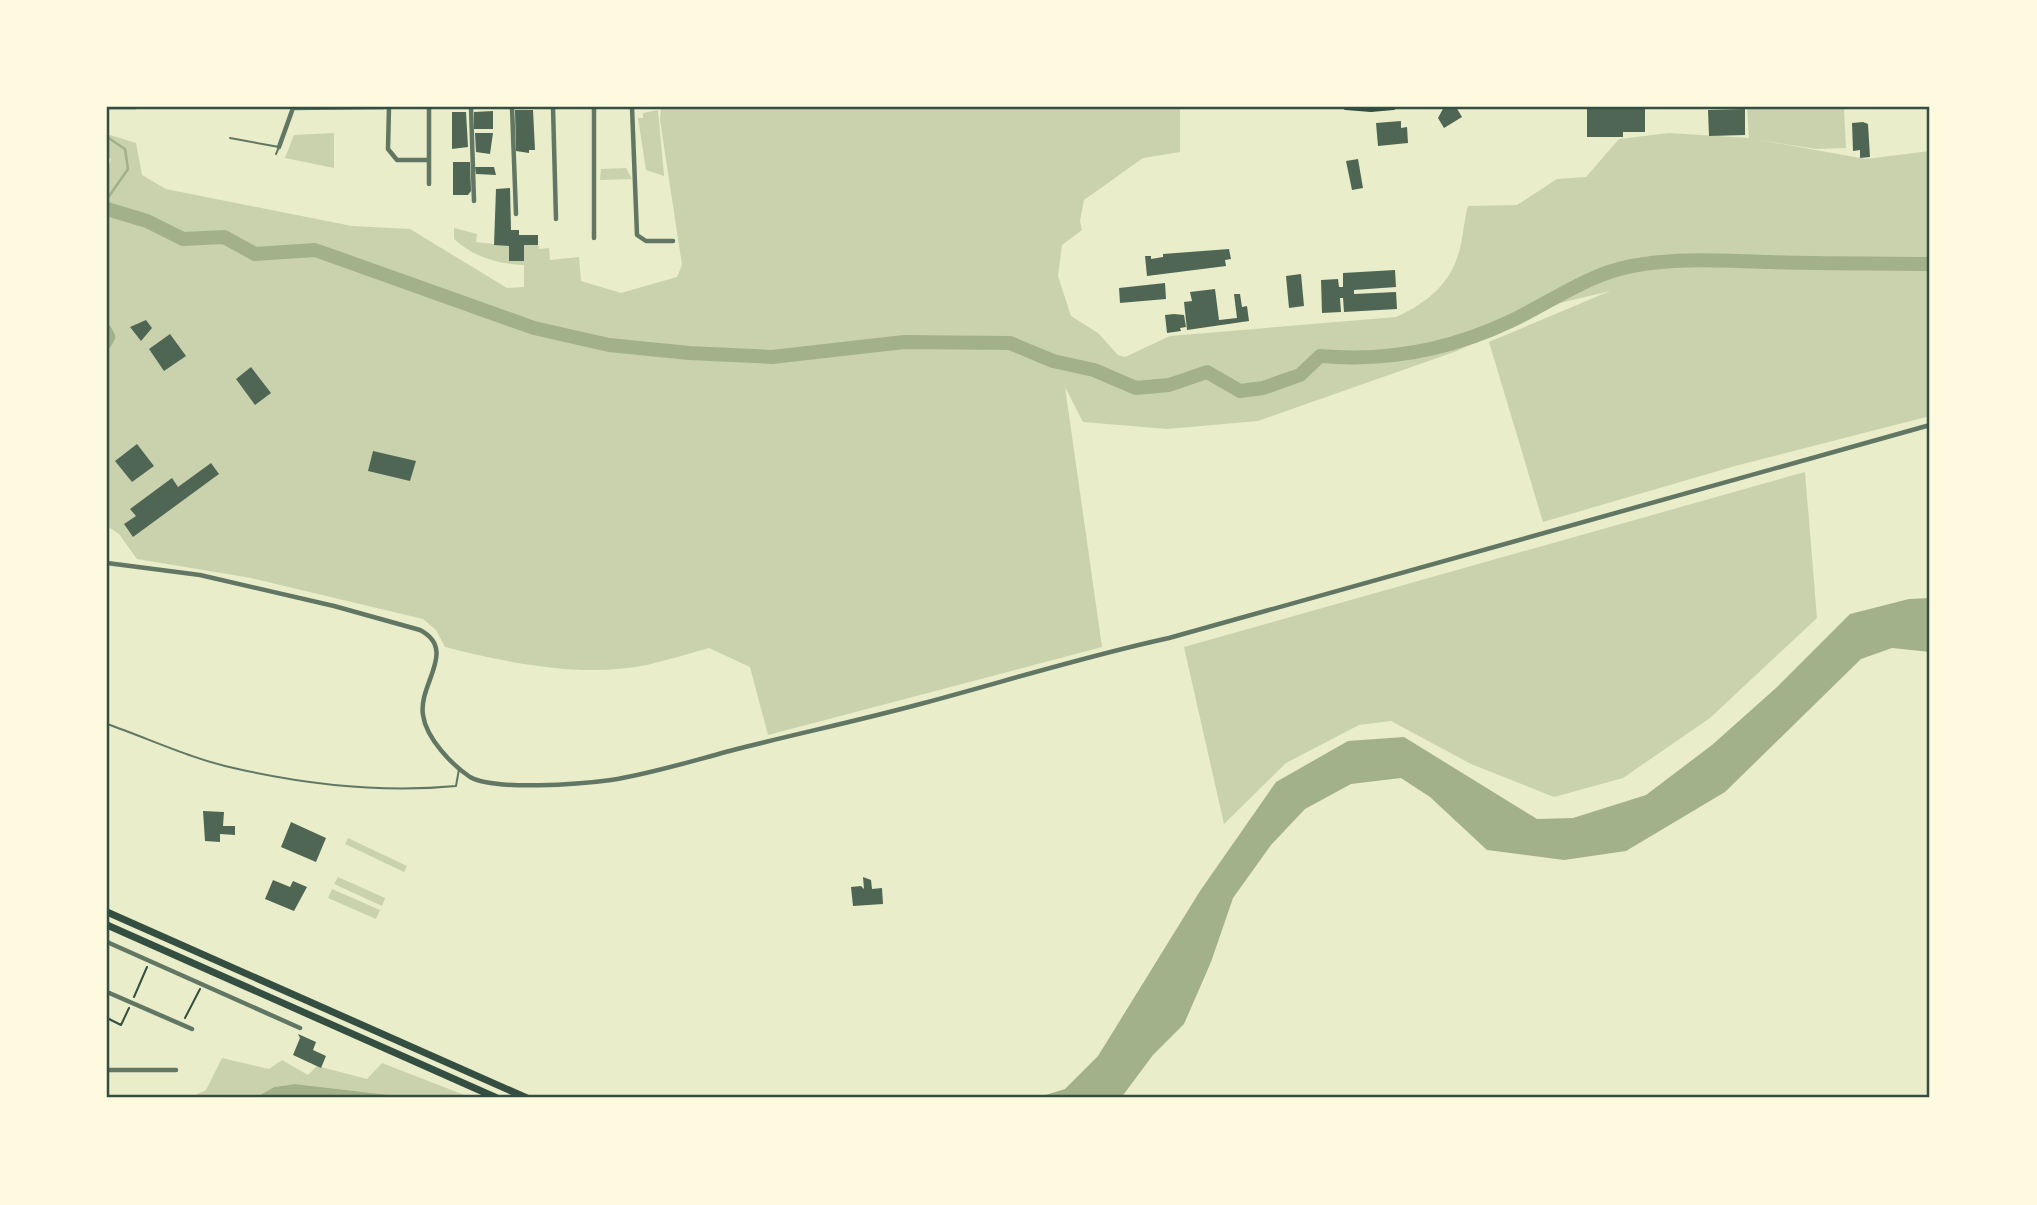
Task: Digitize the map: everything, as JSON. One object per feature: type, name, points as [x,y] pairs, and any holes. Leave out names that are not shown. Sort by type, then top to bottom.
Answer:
[{"type":"highway","points":[[107,912],[527,1098]]},
{"type":"highway","points":[[107,925],[496,1098]]},
{"type":"main road","points":[[1346,107],[1371,110],[1393,107]]},
{"type":"street","points":[[107,107],[136,107]]},
{"type":"street","points":[[279,147],[293,108],[387,107],[388,149],[397,160],[428,160]]},
{"type":"street","points":[[429,107],[429,184]]},
{"type":"street","points":[[471,107],[474,201]]},
{"type":"street","points":[[512,107],[516,214]]},
{"type":"street","points":[[553,107],[556,219]]},
{"type":"street","points":[[594,107],[594,238]]},
{"type":"street","points":[[632,107],[637,234],[646,241],[673,241]]},
{"type":"street","points":[[107,563],[200,575],[334,606],[420,630],[430,636],[437,648],[435,668],[425,695],[423,716],[443,752],[459,768],[473,778],[505,785],[611,780],[924,703],[1088,656],[1169,638],[1930,425]]},
{"type":"street","points":[[107,943],[300,1028]]},
{"type":"street","points":[[107,992],[192,1029]]},
{"type":"street","points":[[107,1070],[176,1070]]},
{"type":"lane","points":[[230,138],[279,147],[276,154]]},
{"type":"lane","points":[[107,724],[236,769],[379,791],[456,786],[459,768]]},
{"type":"path","points":[[107,1018],[121,1025],[149,961]]},
{"type":"path","points":[[182,1025],[202,985]]},
{"type":"shaded area","points":[[661,107],[1180,107],[1180,152],[1143,158],[1084,200],[1080,221],[1082,230],[1062,245],[1058,276],[1071,316],[1098,333],[1118,355],[1125,357],[1170,336],[1396,317],[1423,302],[1439,288],[1452,271],[1468,206],[1517,205],[1557,179],[1586,177],[1619,139],[1669,133],[1749,138],[1747,107],[1844,107],[1846,148],[1816,149],[1759,140],[1866,159],[1930,151],[1930,416],[1735,466],[1543,522],[1489,342],[1610,291],[1556,304],[1457,351],[1258,421],[1167,429],[1083,422],[1065,387],[1102,647],[768,735],[750,667],[709,648],[622,669],[545,667],[494,658],[445,647],[436,630],[423,619],[251,578],[137,559],[119,534],[107,526],[107,171],[111,159],[107,156],[107,134],[136,143],[142,175],[166,189],[352,226],[410,229],[507,288],[524,287],[524,265],[504,263],[478,255],[454,239],[454,228],[477,234],[476,242],[509,246],[509,260],[523,261],[524,245],[538,245],[539,249],[549,248],[550,260],[579,257],[581,281],[621,293],[677,277],[682,265],[660,120]]},
{"type":"shaded area","points":[[658,110],[664,176],[646,170],[638,118],[643,118],[643,113]]},
{"type":"shaded area","points":[[334,133],[334,168],[285,158],[294,135]]},
{"type":"shaded area","points":[[626,168],[632,179],[600,180],[601,169]]},
{"type":"shaded area","points":[[1805,472],[1817,618],[1710,718],[1623,778],[1554,797],[1471,764],[1391,721],[1359,725],[1286,763],[1224,824],[1184,647]]},
{"type":"shaded area","points":[[1930,598],[1930,652],[1892,648],[1861,659],[1725,792],[1626,851],[1564,860],[1487,850],[1430,797],[1401,778],[1351,784],[1305,809],[1271,845],[1233,898],[1211,962],[1184,1024],[1153,1055],[1121,1098],[1036,1098],[1065,1089],[1098,1056],[1200,891],[1276,782],[1348,741],[1404,737],[1537,819],[1573,818],[1646,795],[1712,745],[1776,688],[1850,614],[1909,599]]},
{"type":"shaded area","points":[[348,838],[407,866],[404,872],[345,844]]},
{"type":"shaded area","points":[[338,877],[385,898],[382,906],[334,884]]},
{"type":"shaded area","points":[[332,889],[380,910],[376,919],[328,898]]},
{"type":"shaded area","points":[[222,1058],[269,1069],[282,1060],[308,1075],[317,1066],[367,1079],[382,1063],[472,1098],[415,1098],[295,1084],[274,1087],[255,1098],[189,1098],[206,1090]]},
{"type":"shaded area","points":[[295,1084],[415,1098],[255,1098],[274,1087]]},
{"type":"building","points":[[1444,107],[1456,107],[1462,117],[1444,128],[1438,118]]},
{"type":"building","points":[[1587,107],[1645,107],[1645,132],[1623,132],[1623,137],[1587,137]]},
{"type":"building","points":[[1745,109],[1745,135],[1709,136],[1708,110]]},
{"type":"building","points":[[515,110],[533,110],[535,150],[529,150],[529,153],[516,151]]},
{"type":"building","points":[[493,111],[493,129],[474,129],[474,112]]},
{"type":"building","points":[[452,112],[466,112],[468,147],[452,149]]},
{"type":"building","points":[[1401,121],[1401,128],[1407,127],[1408,143],[1378,146],[1376,123]]},
{"type":"building","points":[[1852,123],[1868,124],[1870,157],[1860,158],[1860,150],[1853,151]]},
{"type":"building","points":[[475,133],[493,133],[490,154],[476,152]]},
{"type":"building","points":[[1358,159],[1363,188],[1352,190],[1346,161]]},
{"type":"building","points":[[453,162],[470,162],[471,191],[468,195],[453,195]]},
{"type":"building","points":[[475,167],[494,167],[496,175],[476,174]]},
{"type":"building","points":[[510,188],[511,230],[519,230],[519,235],[538,235],[538,245],[524,245],[524,261],[509,261],[509,246],[494,245],[496,189]]},
{"type":"building","points":[[1229,249],[1231,259],[1225,260],[1226,266],[1147,276],[1145,256],[1151,256],[1151,259],[1163,257],[1163,254]]},
{"type":"building","points":[[1395,270],[1396,287],[1354,290],[1354,294],[1396,292],[1397,309],[1344,312],[1343,298],[1340,298],[1341,312],[1322,313],[1321,280],[1338,279],[1339,287],[1343,287],[1343,273]]},
{"type":"building","points":[[1301,274],[1304,306],[1289,308],[1286,276]]},
{"type":"building","points":[[1165,283],[1166,299],[1120,303],[1119,288]]},
{"type":"building","points":[[1215,289],[1219,320],[1237,318],[1234,294],[1240,294],[1242,307],[1247,306],[1249,321],[1187,330],[1184,302],[1192,301],[1190,292]]},
{"type":"building","points":[[1165,315],[1184,315],[1186,327],[1180,328],[1181,331],[1167,333]]},
{"type":"building","points":[[146,320],[152,328],[141,341],[130,327]]},
{"type":"building","points":[[170,334],[186,356],[164,371],[149,349]]},
{"type":"building","points":[[251,367],[271,393],[255,405],[236,379]]},
{"type":"building","points":[[137,444],[154,466],[132,482],[115,461]]},
{"type":"building","points":[[373,451],[416,461],[410,481],[368,471]]},
{"type":"building","points":[[211,463],[219,474],[133,537],[124,524],[136,516],[130,509],[172,478],[178,487]]},
{"type":"building","points":[[203,811],[224,812],[223,826],[235,826],[235,835],[220,834],[220,842],[205,841]]},
{"type":"building","points":[[291,822],[326,838],[316,862],[281,847]]},
{"type":"building","points":[[863,877],[871,880],[872,889],[882,888],[883,904],[853,906],[851,887],[861,886],[864,889]]},
{"type":"building","points":[[273,880],[290,887],[293,881],[307,887],[294,911],[265,899]]},
{"type":"building","points":[[298,1034],[316,1042],[313,1050],[326,1056],[321,1068],[293,1055],[300,1038]]},
{"type":"waterway","points":[[107,137],[125,149],[128,169],[107,199]]},
{"type":"waterway","points":[[107,209],[147,221],[183,239],[224,237],[255,254],[315,250],[534,328],[609,345],[689,353],[772,357],[904,342],[1010,343],[1053,361],[1094,370],[1136,388],[1169,385],[1207,372],[1240,391],[1263,388],[1300,375],[1320,356],[1370,357],[1418,352],[1488,331],[1600,275],[1649,263],[1701,260],[1930,264]]},
{"type":"waterway","points":[[107,329],[111,337],[107,344]]}]
